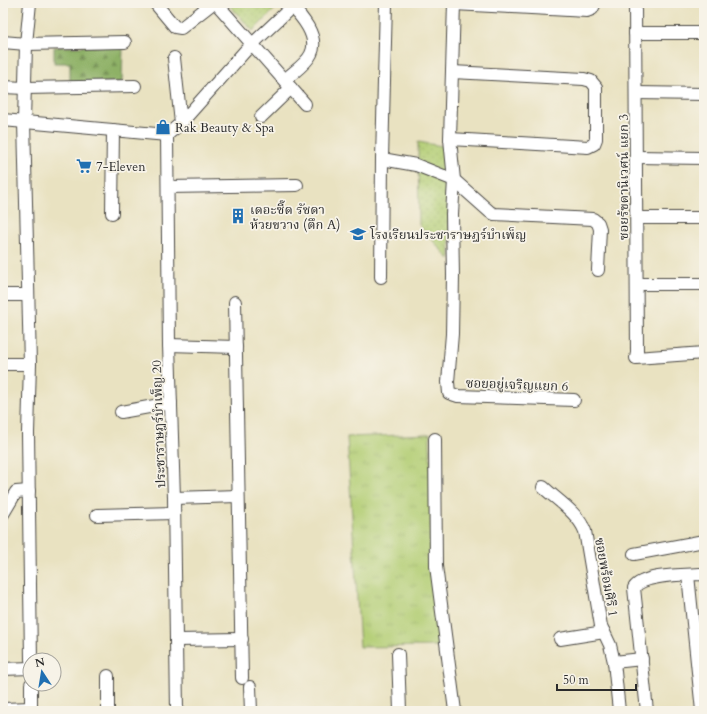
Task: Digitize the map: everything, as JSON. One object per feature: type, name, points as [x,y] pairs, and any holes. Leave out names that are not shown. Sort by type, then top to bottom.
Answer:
[{"type":"street","points":[[30,3],[26,44],[24,122],[30,364],[30,652]]},
{"type":"street","points":[[155,3],[175,27],[181,28],[212,3]]},
{"type":"street","points":[[216,3],[289,83],[305,104]]},
{"type":"street","points":[[381,277],[386,3]]},
{"type":"street","points":[[454,180],[450,140],[454,4],[587,11],[592,9],[595,3]]},
{"type":"street","name":"ซอยร้ขดานิเวศน์ แยก 3","points":[[635,3],[638,284],[637,354],[704,353]]},
{"type":"street","points":[[3,120],[168,135],[181,123],[246,50],[292,4],[311,32],[313,38],[313,50],[308,60],[261,118]]},
{"type":"street","points":[[635,33],[704,33]]},
{"type":"street","points":[[3,42],[26,44],[125,42]]},
{"type":"street","points":[[174,58],[181,123]]},
{"type":"street","points":[[450,140],[588,147],[594,144],[596,139],[596,87],[591,82],[584,79],[452,72]]},
{"type":"street","points":[[3,87],[135,86]]},
{"type":"street","points":[[636,93],[704,94]]},
{"type":"street","points":[[112,214],[113,130]]},
{"type":"street","name":"ประชาราษฎร์บำเพ็ญ 20","points":[[168,135],[169,345],[174,498],[177,711]]},
{"type":"street","points":[[636,157],[704,158]]},
{"type":"street","points":[[382,159],[416,165],[454,180],[494,214],[593,219],[598,223],[600,229],[598,270]]},
{"type":"street","name":"ซอยอยู่เจริญแยก 6","points":[[454,180],[452,214],[452,334],[448,382],[449,393],[458,396],[574,400]]},
{"type":"street","points":[[168,187],[297,185]]},
{"type":"street","points":[[637,218],[704,218]]},
{"type":"street","points":[[638,284],[704,284]]},
{"type":"street","points":[[3,295],[28,295]]},
{"type":"street","points":[[235,302],[242,639],[246,682],[251,711]]},
{"type":"street","points":[[169,345],[236,347]]},
{"type":"street","points":[[3,364],[30,364]]},
{"type":"street","points":[[121,412],[171,403]]},
{"type":"street","points":[[435,439],[436,566],[455,711]]},
{"type":"street","name":"ซอยพร้อมศิริ 1","points":[[543,487],[582,523],[585,531],[601,626],[610,645],[614,662],[619,711]]},
{"type":"street","points":[[3,514],[16,492],[29,491]]},
{"type":"street","points":[[174,498],[238,496]]},
{"type":"street","points":[[97,515],[174,513]]},
{"type":"street","points":[[634,554],[704,541]]},
{"type":"street","points":[[688,575],[702,711]]},
{"type":"street","points":[[647,711],[634,588],[643,580],[665,576],[704,575]]},
{"type":"street","points":[[560,639],[604,632]]},
{"type":"street","points":[[176,640],[242,639]]},
{"type":"street","points":[[398,654],[400,711]]},
{"type":"street","points":[[614,662],[642,659]]},
{"type":"street","points":[[3,669],[22,668]]},
{"type":"street","points":[[108,676],[108,711]]},
{"type":"street","points":[[3,709],[31,710],[31,692]]},
{"type":"green space","points":[[227,3],[279,3],[280,4],[253,31]]},
{"type":"green space","points":[[123,46],[122,82],[70,83],[70,63],[54,63],[54,47]]},
{"type":"green space","points":[[418,142],[448,147],[450,260],[419,225]]},
{"type":"green space","points":[[430,434],[431,554],[442,646],[360,647],[347,437]]},
{"type":"place","name":"Rak Beauty & Spa","points":[[163,127]]},
{"type":"place","name":"7-Eleven","points":[[84,166]]},
{"type":"place","name":"เดอะซี๊ด รัชดา ห้วยขวาง (ตึก A)","points":[[238,216]]},
{"type":"place","name":"โรงเรียนประชาราษฎร์บำเพ็ญ","points":[[358,234]]}]
